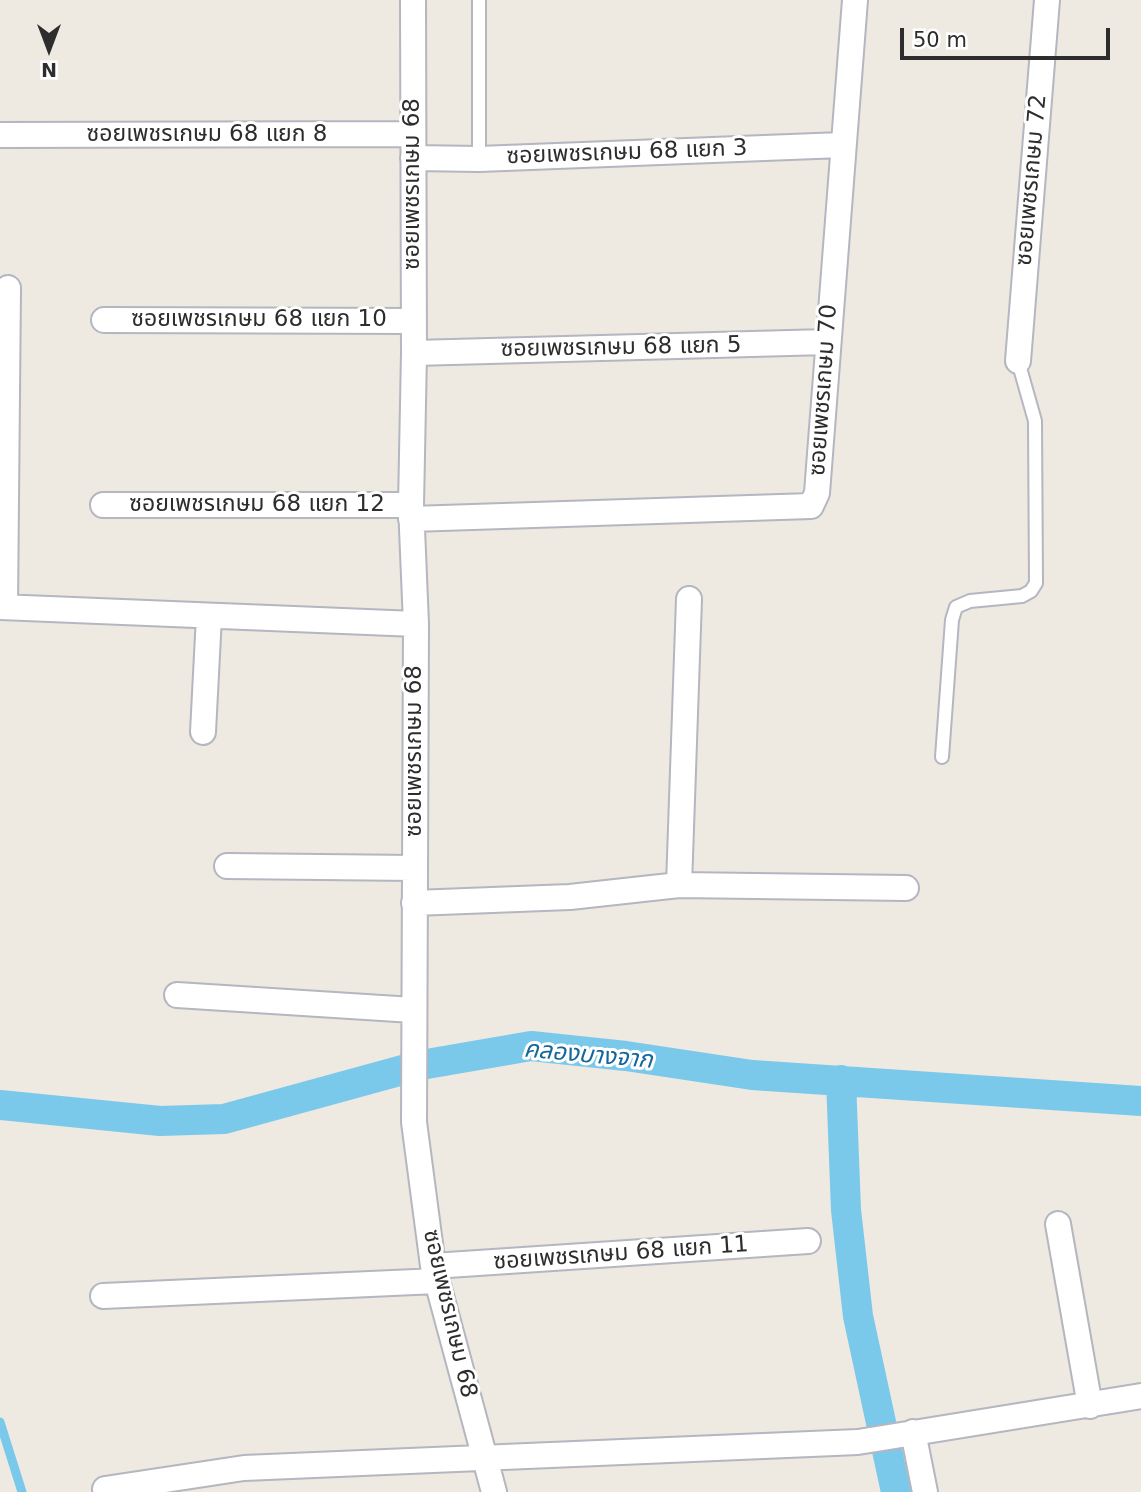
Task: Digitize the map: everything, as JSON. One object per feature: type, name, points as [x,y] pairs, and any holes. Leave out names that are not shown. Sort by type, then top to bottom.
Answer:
[{"type":"street","name":"ซอยเพชรเกษม 68","points":[[413,0],[414,353],[411,512],[416,625],[414,1122],[435,1273],[494,1492]]},
{"type":"street","name":"ซอยเพชรเกษม 70","points":[[411,512],[811,506],[817,492],[855,0]]},
{"type":"street","name":"ซอยเพชรเกษม 72","points":[[1018,360],[1047,0]]},
{"type":"street","name":"ซอยเพชรเกษม 68 แยก 8","points":[[0,135],[413,146]]},
{"type":"street","name":"ซอยเพชรเกษม 68 แยก 3","points":[[413,146],[479,159],[842,145]]},
{"type":"street","points":[[8,288],[3,607],[416,625]]},
{"type":"street","name":"ซอยเพชรเกษม 68 แยก 10","points":[[104,320],[414,321]]},
{"type":"street","name":"ซอยเพชรเกษม 68 แยก 5","points":[[414,353],[827,342]]},
{"type":"street","name":"ซอยเพชรเกษม 68 แยก 12","points":[[103,505],[411,512]]},
{"type":"street","points":[[679,885],[689,599]]},
{"type":"street","points":[[203,732],[209,616]]},
{"type":"street","points":[[227,866],[414,869]]},
{"type":"street","points":[[414,903],[570,897],[679,885],[906,888]]},
{"type":"street","points":[[177,995],[414,1021]]},
{"type":"street","points":[[1058,1224],[1090,1406]]},
{"type":"street","name":"ซอยเพชรเกษม 68 แยก 11","points":[[103,1296],[435,1273],[808,1241]]},
{"type":"street","points":[[105,1489],[244,1468],[484,1455],[858,1442],[1141,1396]]},
{"type":"street","points":[[905,1433],[925,1492]]},
{"type":"lane","points":[[479,0],[479,159]]},
{"type":"lane","points":[[942,757],[952,620],[956,607],[970,601],[1022,596],[1031,592],[1036,583],[1035,421],[1018,360]]},
{"type":"waterway","name":"คลองบางจาก","points":[[0,1105],[160,1121],[224,1119],[421,1065],[531,1046],[626,1056],[752,1075],[1141,1101]]},
{"type":"waterway","points":[[841,1080],[846,1210],[858,1316],[896,1492]]},
{"type":"waterway","points":[[0,1422],[22,1492]]}]
